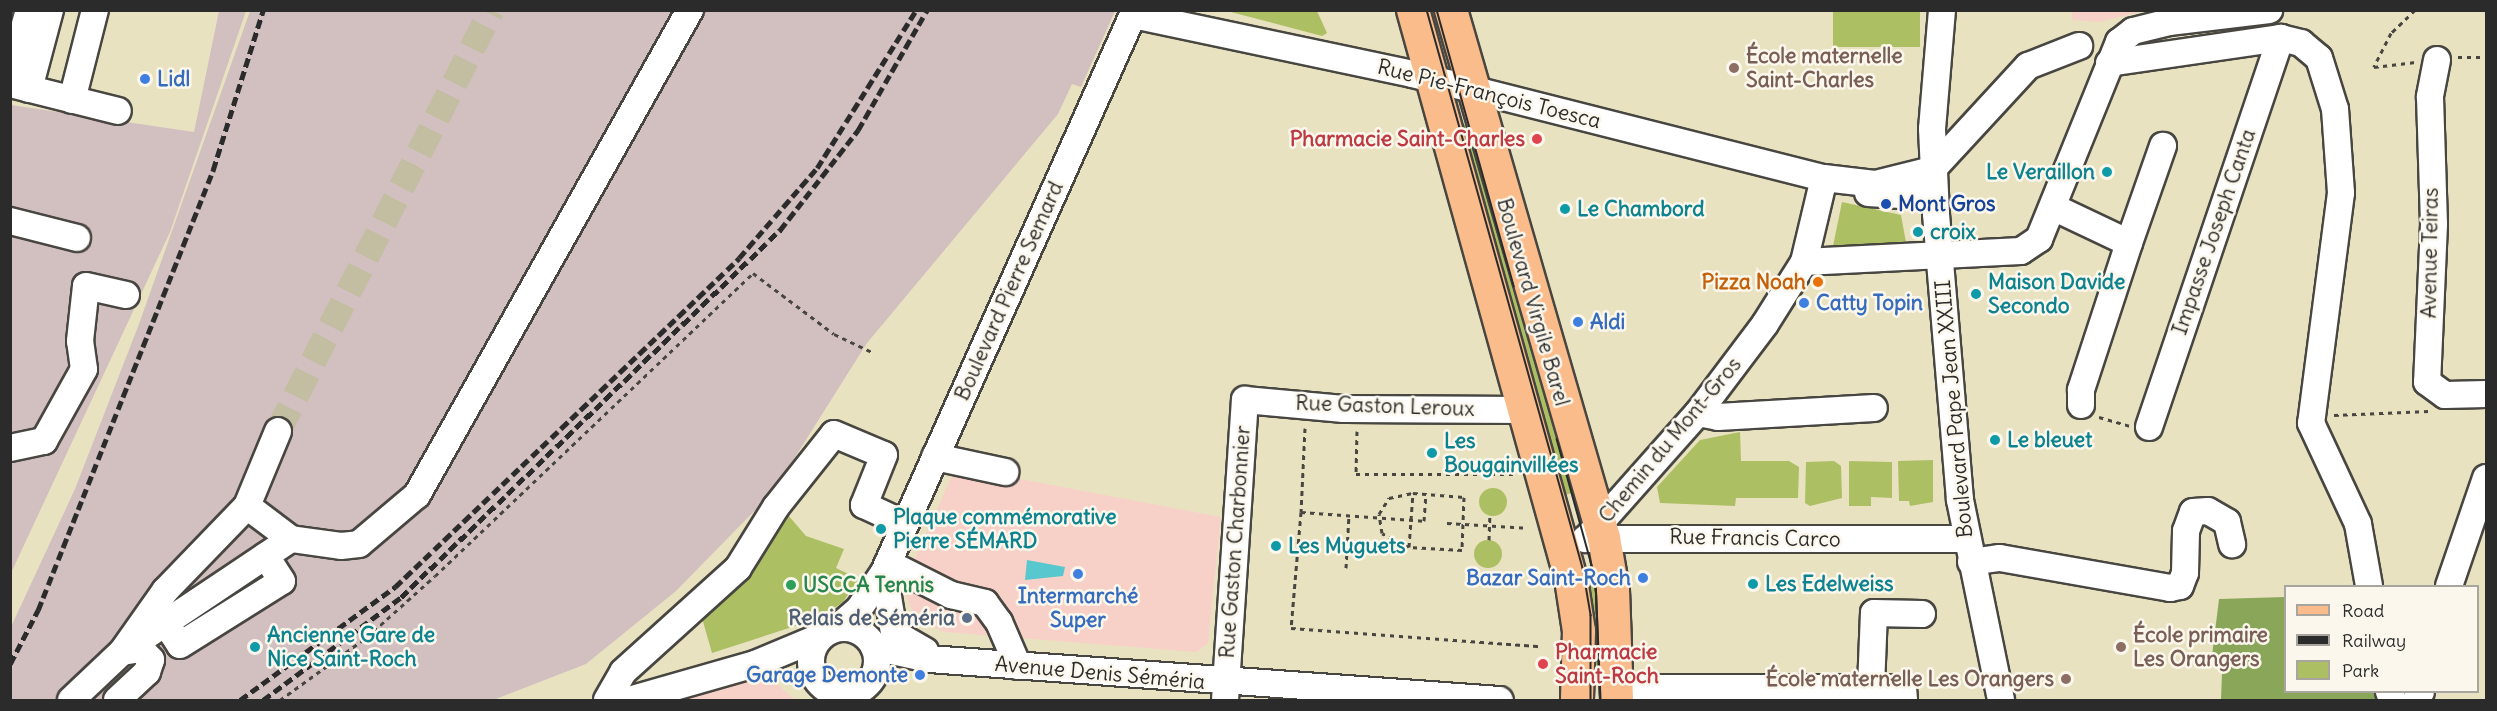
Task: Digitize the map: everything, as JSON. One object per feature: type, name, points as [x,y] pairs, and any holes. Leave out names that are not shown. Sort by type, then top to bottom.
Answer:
[{"type":"main road","name":"Boulevard Virgile Barel","points":[[1413,10],[1526,410],[1541,524],[1577,603],[1577,700]]},
{"type":"main road","name":"Boulevard Virgile Barel","points":[[1451,10],[1613,590],[1617,694]]},
{"type":"street","points":[[17,83],[29,10]]},
{"type":"street","points":[[17,83],[50,10]]},
{"type":"street","points":[[72,100],[95,10]]},
{"type":"street","points":[[247,506],[291,539],[321,546],[359,544],[417,495],[690,10]]},
{"type":"street","name":"Boulevard Pape Jean XXIII","points":[[1942,10],[1932,170],[1934,197],[1968,551],[2001,700]]},
{"type":"street","points":[[1804,262],[1940,258],[2021,251],[2039,239],[2114,53],[2133,31],[2175,16],[2262,11],[2270,39]]},
{"type":"street","name":"Rue Pie-François Toesca","points":[[1134,13],[1432,79],[1834,180]]},
{"type":"street","name":"Boulevard Pierre Semard","points":[[829,633],[859,609],[886,567],[1134,13]]},
{"type":"street","points":[[2114,53],[2270,39],[2301,43],[2319,58],[2335,109],[2341,193],[2311,415],[2320,448],[2358,524],[2369,585]]},
{"type":"street","name":"Impasse Joseph Canta","points":[[2149,427],[2270,39]]},
{"type":"street","points":[[1834,180],[1905,180],[1932,170],[2028,66],[2079,46]]},
{"type":"street","name":"Avenue Teiras","points":[[2438,60],[2430,97],[2434,224],[2427,382],[2445,395],[2487,394]]},
{"type":"street","points":[[17,83],[118,111]]},
{"type":"street","points":[[2081,405],[2081,390],[2163,146]]},
{"type":"street","points":[[1834,180],[1874,195],[1934,197]]},
{"type":"street","name":"Chemin du Mont-Gros","points":[[1596,533],[1698,413],[1804,262],[1834,180]]},
{"type":"street","points":[[2053,207],[2129,243]]},
{"type":"street","points":[[10,221],[77,238]]},
{"type":"street","points":[[10,448],[44,441],[84,369],[80,341],[86,286],[126,295]]},
{"type":"street","name":"Rue Gaston Leroux","points":[[1245,400],[1358,409],[1526,410]]},
{"type":"street","name":"Rue Gaston Charbonnier","points":[[1225,692],[1245,400]]},
{"type":"street","points":[[1698,413],[1718,417],[1874,408]]},
{"type":"street","points":[[114,659],[165,591],[247,506],[278,431]]},
{"type":"street","points":[[607,700],[624,672],[738,568],[776,507],[834,434],[884,455],[864,505],[905,524]]},
{"type":"street","points":[[935,457],[1005,472]]},
{"type":"street","points":[[2449,585],[2487,478]]},
{"type":"street","name":"Rue Francis Carco","points":[[1541,524],[1564,535],[1596,533],[1968,551],[2170,588],[2180,586],[2185,573],[2186,531],[2193,512],[2208,511],[2227,522],[2232,544]]},
{"type":"street","points":[[71,700],[114,659],[165,622],[180,645],[282,581],[266,556],[291,539]]},
{"type":"street","points":[[886,567],[951,595],[985,603],[1018,666]]},
{"type":"street","name":"Boulevard Pierre Semard","points":[[873,644],[886,567]]},
{"type":"street","name":"Avenue Denis Séméria","points":[[886,567],[894,633],[940,660]]},
{"type":"street","points":[[1871,687],[1874,613],[1922,614]]},
{"type":"street","points":[[629,700],[755,664],[829,633],[856,630],[873,644],[864,688],[841,694],[755,664]]},
{"type":"street","points":[[822,687],[810,660],[829,633]]},
{"type":"street","name":"Avenue Denis Séméria","points":[[873,644],[940,660],[1018,666],[1225,692],[1500,700]]},
{"type":"street","points":[[114,659],[141,649],[151,660],[147,672],[117,700]]},
{"type":"street","name":"Avenue Denis Séméria","points":[[864,688],[940,660]]},
{"type":"street","points":[[1617,694],[1824,694],[1871,687],[1903,688],[1904,700]]},
{"type":"path","points":[[2374,67],[2391,33],[2415,10]]},
{"type":"path","points":[[279,700],[367,638],[753,273],[834,334],[874,353]]},
{"type":"path","points":[[1306,405],[1301,512],[1291,628],[1539,646]]},
{"type":"path","points":[[2081,405],[2090,415],[2149,427]]},
{"type":"path","points":[[1358,409],[1356,474],[1518,474]]},
{"type":"path","points":[[2311,415],[2438,411]]},
{"type":"path","points":[[1409,547],[1413,493]]},
{"type":"path","points":[[1413,493],[1464,497],[1462,550],[1409,547],[1386,537],[1379,517],[1389,498],[1413,493]]},
{"type":"path","points":[[1301,512],[1426,521],[1426,494]]},
{"type":"path","points":[[1346,568],[1349,515]]},
{"type":"path","points":[[1489,540],[1490,516]]},
{"type":"path","points":[[1447,523],[1490,526],[1541,524]]},
{"type":"shaded area","points":[[2072,10],[2144,11],[2099,22],[2072,20]]},
{"type":"shaded area","points":[[219,11],[246,11],[170,232],[11,573],[11,105],[194,132]]},
{"type":"shaded area","points":[[250,11],[1115,11],[1081,87],[1072,84],[1058,114],[867,343],[773,492],[676,591],[586,664],[493,700],[11,700],[10,629],[75,489],[139,324]]},
{"type":"shaded area","points":[[956,467],[1221,517],[1208,643],[1196,652],[945,632],[917,621],[902,587]]},
{"type":"shaded area","points":[[768,676],[795,700],[683,700]]},
{"type":"green space","points":[[1227,11],[1317,11],[1327,33],[1322,36]]},
{"type":"green space","points":[[1833,11],[1920,11],[1920,47],[1833,47]]},
{"type":"green space","points":[[1473,122],[1579,491],[1561,496],[1455,127]]},
{"type":"green space","points":[[1842,202],[1901,215],[1907,248],[1833,246]]},
{"type":"green space","points":[[1740,432],[1741,461],[1789,461],[1799,467],[1798,498],[1736,498],[1735,506],[1660,503],[1657,487],[1700,440]]},
{"type":"green space","points":[[1933,460],[1933,502],[1910,506],[1909,501],[1899,501],[1898,461]]},
{"type":"green space","points":[[1834,461],[1841,466],[1842,498],[1810,506],[1805,503],[1806,462]]},
{"type":"green space","points":[[1849,461],[1892,462],[1892,498],[1871,497],[1871,506],[1849,506]]},
{"type":"green space","points":[[1493,488],[1503,492],[1507,502],[1503,512],[1493,516],[1483,512],[1479,502],[1483,492]]},
{"type":"green space","name":"USCCA Tennis","points":[[788,515],[806,536],[844,549],[836,568],[859,579],[843,602],[820,618],[712,653],[700,611],[762,535]]},
{"type":"green space","points":[[1488,540],[1498,544],[1502,554],[1498,564],[1488,568],[1478,564],[1474,554],[1478,544]]},
{"type":"green space","points":[[1598,565],[1607,665],[1588,666],[1579,567]]},
{"type":"green space","points":[[2284,597],[2284,693],[2377,693],[2386,700],[2221,700],[2222,672],[2211,664],[2219,599]]},
{"type":"water","points":[[1027,560],[1065,567],[1063,576],[1025,580]]},
{"type":"tunnel","points":[[278,431],[492,10]]},
{"type":"tram line","points":[[1427,10],[1583,568],[1591,615],[1591,700]]},
{"type":"tram line","points":[[1437,10],[1514,286]]},
{"type":"tram line","points":[[1557,439],[1596,580],[1601,700]]},
{"type":"railway","points":[[10,664],[38,610],[213,170],[263,10]]},
{"type":"railway","points":[[240,700],[395,587],[739,258],[817,168],[916,10]]},
{"type":"railway","points":[[263,700],[401,597],[780,230],[858,130],[927,10]]},
{"type":"place","name":"École maternelle Saint-Charles","points":[[1734,68]]},
{"type":"place","name":"Lidl","points":[[145,79]]},
{"type":"place","name":"Pharmacie Saint-Charles","points":[[1537,139]]},
{"type":"place","name":"Le Veraillon","points":[[2107,172]]},
{"type":"place","name":"Mont Gros","points":[[1886,204]]},
{"type":"place","name":"Le Chambord","points":[[1565,209]]},
{"type":"place","name":"croix","points":[[1918,232]]},
{"type":"place","name":"Pizza Noah","points":[[1818,282]]},
{"type":"place","name":"Maison Davide Secondo","points":[[1976,294]]},
{"type":"place","name":"Catty Topin","points":[[1804,303]]},
{"type":"place","name":"Aldi","points":[[1578,322]]},
{"type":"place","name":"Le bleuet","points":[[1995,440]]},
{"type":"place","name":"Les Bougainvillées","points":[[1432,453]]},
{"type":"place","name":"Plaque commémorative Pierre SÉMARD","points":[[881,529]]},
{"type":"place","name":"Les Muguets","points":[[1276,546]]},
{"type":"place","name":"Intermarché Super","points":[[1078,574]]},
{"type":"place","name":"Bazar Saint-Roch","points":[[1643,578]]},
{"type":"place","name":"Les Edelweiss","points":[[1753,584]]},
{"type":"place","name":"USCCA Tennis","points":[[791,585]]},
{"type":"place","name":"Relais de Séméria","points":[[967,618]]},
{"type":"place","name":"Ancienne Gare de Nice Saint-Roch","points":[[255,647]]},
{"type":"place","name":"École primaire Les Orangers","points":[[2121,647]]},
{"type":"place","name":"Pharmacie Saint-Roch","points":[[1543,664]]},
{"type":"place","name":"Garage Demonte","points":[[920,675]]},
{"type":"place","name":"École maternelle Les Orangers","points":[[2066,679]]}]
